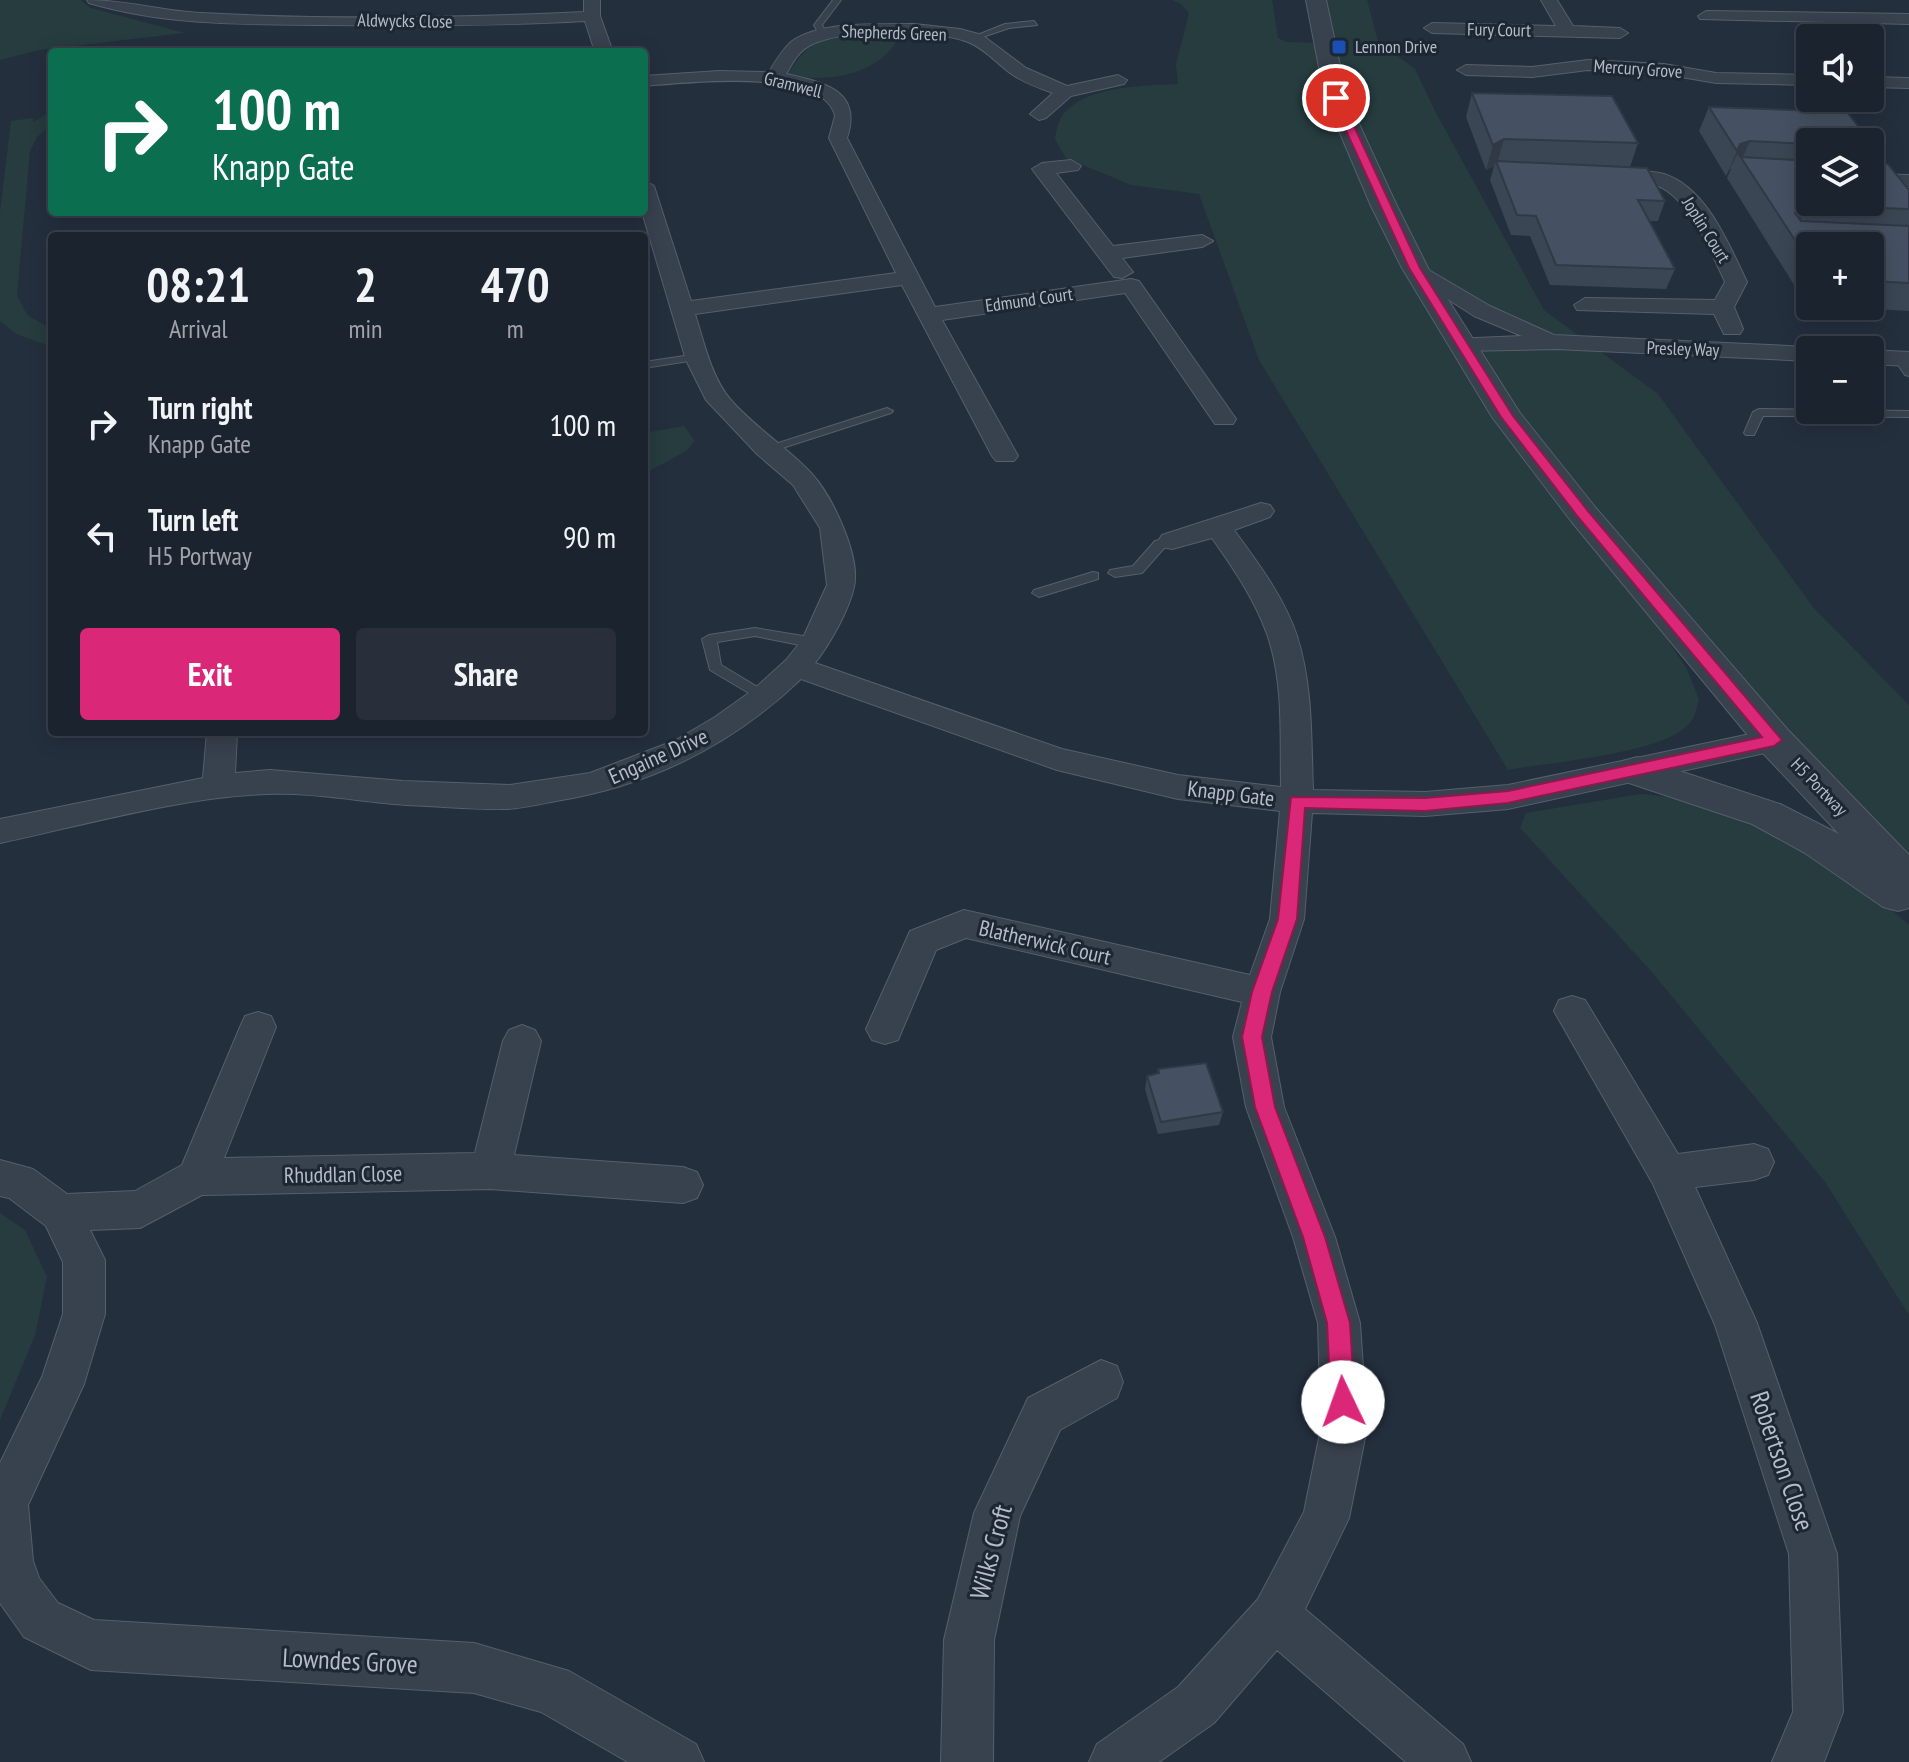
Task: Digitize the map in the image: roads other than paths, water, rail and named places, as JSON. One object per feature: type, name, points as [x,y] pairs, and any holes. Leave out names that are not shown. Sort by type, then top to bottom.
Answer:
[{"type":"street","name":"Aldwycks Close","points":[[95,0],[146,14],[218,19],[494,23],[592,8]]},
{"type":"street","points":[[218,19],[243,0]]},
{"type":"street","name":"Fury Court","points":[[1549,0],[1567,31]]},
{"type":"street","points":[[1801,0],[1820,24]]},
{"type":"street","name":"H5 Portway","points":[[1316,5],[1336,98],[1415,268],[1507,417],[1583,514],[1774,740],[1909,882]]},
{"type":"street","points":[[592,8],[603,48]]},
{"type":"street","points":[[1706,16],[1909,19]]},
{"type":"street","name":"Fury Court","points":[[1432,28],[1620,33]]},
{"type":"street","name":"Shepherds Green","points":[[775,77],[797,45],[823,34],[858,29],[945,32],[974,38],[1022,73],[1065,92]]},
{"type":"street","name":"Mercury Grove","points":[[1466,70],[1532,72],[1588,65],[1664,69],[1716,78],[1796,80]]},
{"type":"street","name":"Gramwell","points":[[648,81],[738,75],[775,77],[826,92],[842,105],[845,118],[838,138],[928,315],[1005,456]]},
{"type":"street","points":[[1039,114],[1065,92],[1118,80]]},
{"type":"street","points":[[1884,82],[1909,83]]},
{"type":"street","points":[[1071,166],[1034,170],[1108,253],[1190,370],[1205,398],[1224,419]]},
{"type":"street","name":"Joplin Court","points":[[1585,176],[1658,179],[1681,190],[1719,247],[1736,282],[1723,307]]},
{"type":"street","points":[[1884,180],[1909,181]]},
{"type":"street","name":"Engaine Drive","points":[[0,831],[218,786],[270,782],[403,793],[510,797],[592,784],[687,748],[764,697],[805,655],[841,585],[833,528],[803,480],[766,449],[718,400],[698,357],[648,199]]},
{"type":"street","points":[[1108,253],[1202,241]]},
{"type":"street","name":"Presley Way","points":[[1415,268],[1482,311],[1556,342]]},
{"type":"street","points":[[682,309],[909,278]]},
{"type":"street","name":"Edmund Court","points":[[928,315],[1131,286]]},
{"type":"street","points":[[1585,305],[1723,307],[1742,351]]},
{"type":"street","name":"Presley Way","points":[[1461,344],[1556,342],[1796,353]]},
{"type":"street","points":[[1884,360],[1906,364]]},
{"type":"street","points":[[1172,541],[1261,511]]},
{"type":"street","points":[[1115,1762],[1196,1705],[1275,1616],[1326,1518],[1344,1428],[1339,1323],[1314,1237],[1265,1107],[1252,1037],[1262,992],[1287,919],[1297,801],[1295,702],[1282,636],[1256,580],[1218,527]]},
{"type":"street","name":"Knapp Gate","points":[[805,655],[1057,759],[1178,787],[1297,801],[1425,804],[1508,797],[1774,740]]},
{"type":"street","points":[[218,786],[222,736]]},
{"type":"street","points":[[1637,771],[1766,814],[1820,842],[1909,903]]},
{"type":"street","name":"Blatherwick Court","points":[[885,1029],[922,941],[964,924],[1262,992]]},
{"type":"street","name":"Robertson Close","points":[[1572,1011],[1668,1173],[1736,1323],[1813,1554],[1818,1712],[1798,1762]]},
{"type":"street","points":[[197,1177],[258,1027]]},
{"type":"street","points":[[490,1171],[522,1041]]},
{"type":"street","points":[[1668,1173],[1754,1162]]},
{"type":"street","name":"Rhuddlan Close","points":[[60,1213],[140,1209],[197,1177],[490,1171],[683,1185]]},
{"type":"street","name":"Lowndes Grove","points":[[0,1178],[19,1182],[60,1213],[84,1260],[84,1314],[62,1384],[5,1503],[10,1598],[41,1620],[91,1645],[474,1668],[551,1689],[678,1762]]},
{"type":"street","name":"Wilks Croft","points":[[967,1762],[969,1640],[997,1513],[1044,1414],[1101,1382]]},
{"type":"street","points":[[1275,1616],[1445,1762]]},
{"type":"lane","points":[[823,34],[818,25],[837,0]]},
{"type":"lane","points":[[974,38],[1008,26],[1034,23]]},
{"type":"lane","points":[[648,364],[698,357]]},
{"type":"lane","points":[[766,449],[887,411]]},
{"type":"lane","points":[[1750,433],[1759,412],[1909,414]]},
{"type":"lane","points":[[1115,573],[1137,570],[1160,544],[1172,541]]},
{"type":"lane","points":[[1039,593],[1093,576]]},
{"type":"lane","points":[[764,697],[715,667],[709,639],[755,632],[805,655]]},
{"type":"place","name":"Lennon Drive","points":[[1339,47]]}]
